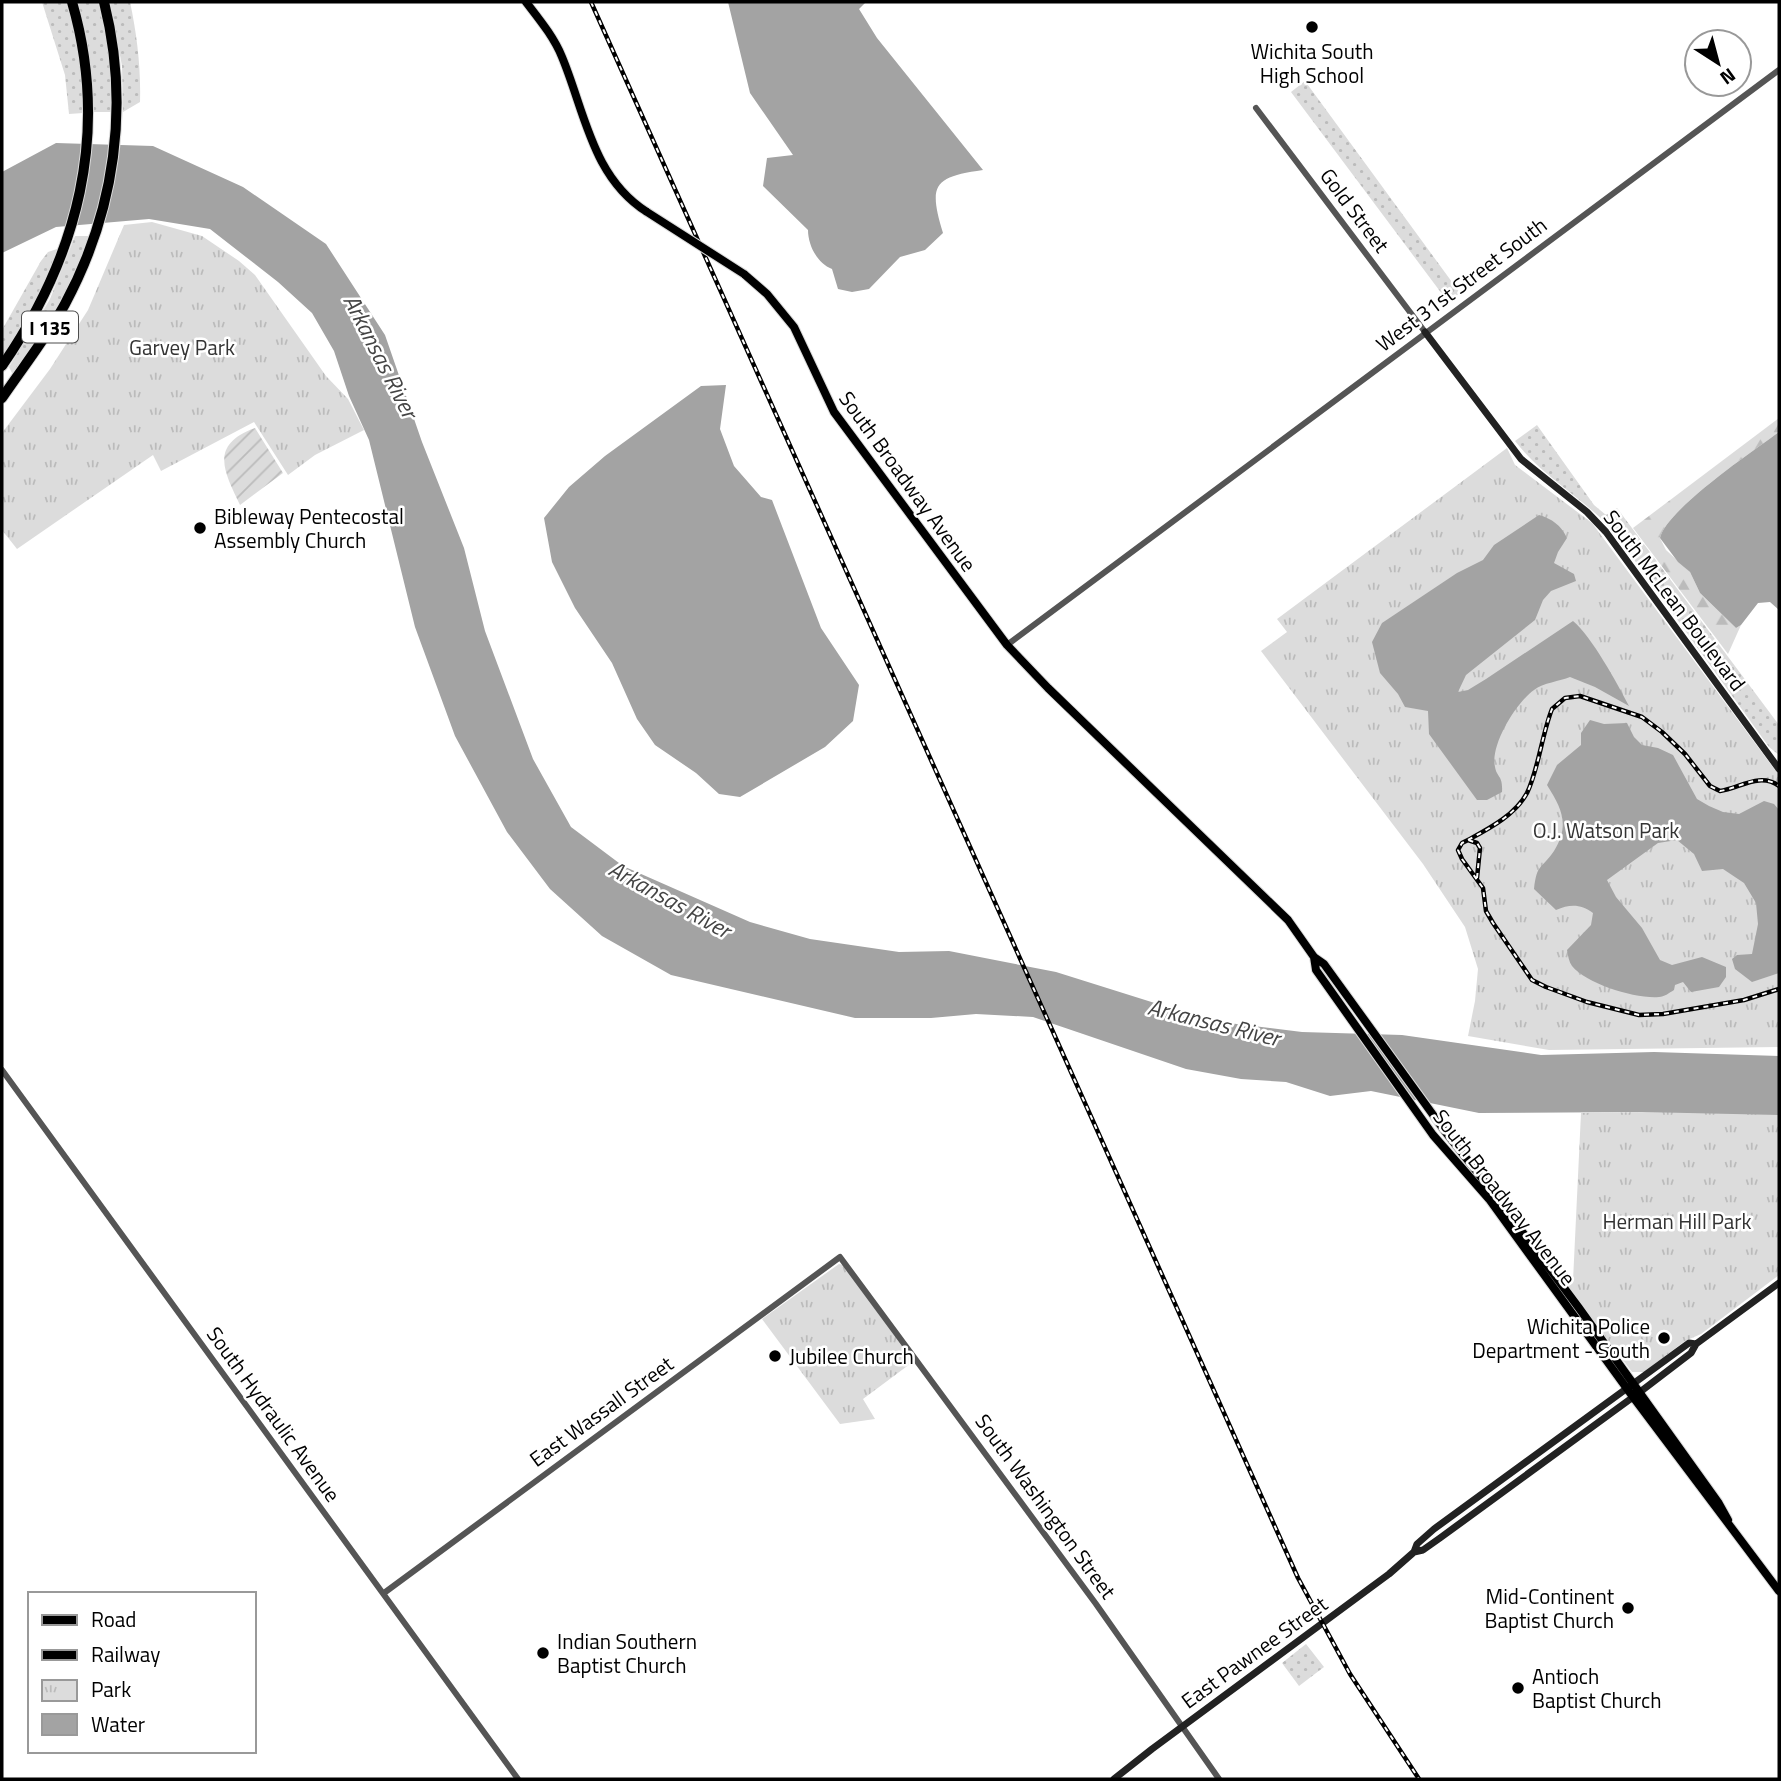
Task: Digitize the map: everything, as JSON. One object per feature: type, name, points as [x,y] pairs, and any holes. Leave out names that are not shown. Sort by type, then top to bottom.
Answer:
[{"type":"highway","name":"I 135","points":[[2,366],[39,307],[65,248],[81,190],[88,113],[84,57],[72,2]]},
{"type":"highway","name":"I 135","points":[[2,398],[54,323],[89,251],[108,188],[117,113],[115,62],[104,2]]},
{"type":"main road","name":"South Broadway Avenue","points":[[526,2],[560,53],[588,133],[604,165],[623,191],[647,212],[744,274],[767,294],[794,327],[837,417],[1007,645],[1288,920],[1314,957],[1324,964],[1485,1182],[1713,1504],[1728,1520],[1779,1591]]},
{"type":"main road","name":"South McLean Boulevard","points":[[1425,332],[1521,459],[1587,512],[1606,532],[1779,769]]},
{"type":"main road","name":"South Broadway Avenue","points":[[1314,957],[1316,970],[1433,1135],[1489,1199],[1630,1385]]},
{"type":"main road","name":"East Pawnee Street","points":[[1414,1552],[1432,1544],[1637,1395],[1691,1353],[1696,1344],[1779,1283]]},
{"type":"main road","name":"East Pawnee Street","points":[[1114,1779],[1389,1574],[1434,1530],[1689,1343],[1696,1344]]},
{"type":"street","name":"West 31st Street South","points":[[1007,645],[1779,70]]},
{"type":"street","name":"Gold Street","points":[[1256,108],[1425,332]]},
{"type":"street","name":"South Hydraulic Avenue","points":[[2,1070],[518,1779]]},
{"type":"street","name":"East Wassall Street","points":[[384,1593],[840,1257]]},
{"type":"street","name":"South Washington Street","points":[[840,1257],[1096,1604],[1219,1779]]},
{"type":"green space","points":[[42,2],[67,2],[79,57],[83,113],[69,114],[65,75]]},
{"type":"green space","points":[[77,2],[98,2],[107,43],[113,112],[93,112],[89,54]]},
{"type":"green space","points":[[110,2],[130,2],[138,52],[140,102],[123,112],[122,66]]},
{"type":"green space","points":[[1305,81],[1460,293],[1448,302],[1291,92]]},
{"type":"green space","name":"Garvey Park","points":[[152,222],[202,236],[255,275],[326,376],[348,399],[364,430],[315,455],[288,475],[254,422],[161,471],[153,455],[17,549],[2,530],[2,433],[50,369],[88,310],[124,225]]},
{"type":"green space","points":[[75,236],[91,236],[55,315],[12,373],[9,367],[50,299]]},
{"type":"green space","points":[[60,248],[36,305],[2,359],[2,330],[41,261],[48,252]]},
{"type":"green space","points":[[1779,418],[1779,432],[1693,497],[1677,512],[1660,538],[1666,550],[1690,572],[1700,593],[1736,628],[1741,625],[1728,654],[1633,528]]},
{"type":"green space","points":[[1537,425],[1594,505],[1606,515],[1617,508],[1779,725],[1779,755],[1769,747],[1612,529],[1549,476],[1515,441]]},
{"type":"green space","points":[[255,428],[283,473],[240,505],[229,481],[224,460],[231,442]]},
{"type":"green space","name":"O.J. Watson Park","points":[[1507,448],[1515,465],[1592,523],[1775,770],[1779,768],[1779,1047],[1549,1050],[1468,1036],[1478,969],[1465,927],[1423,864],[1261,651],[1287,632],[1277,619]]},
{"type":"green space","name":"Herman Hill Park","points":[[1779,1110],[1779,1275],[1701,1334],[1685,1341],[1644,1372],[1632,1372],[1567,1286],[1573,1281],[1581,1113]]},
{"type":"green space","points":[[839,1264],[843,1265],[914,1361],[863,1399],[875,1419],[840,1424],[762,1319]]},
{"type":"green space","points":[[1306,1644],[1324,1667],[1299,1686],[1282,1663]]},
{"type":"water","points":[[728,2],[866,2],[859,9],[877,38],[983,170],[954,176],[939,186],[936,203],[943,233],[925,250],[900,257],[869,289],[852,292],[838,289],[832,269],[814,253],[808,230],[763,186],[767,158],[793,155],[750,93]]},
{"type":"water","name":"Arkansas River","points":[[56,143],[153,146],[243,187],[326,244],[385,335],[422,442],[464,548],[485,631],[533,759],[571,827],[623,866],[750,922],[810,939],[899,952],[949,951],[1056,972],[1212,1021],[1302,1032],[1402,1035],[1541,1055],[1654,1052],[1779,1056],[1779,1115],[1479,1113],[1371,1091],[1330,1096],[1286,1082],[1241,1079],[1186,1069],[1033,1017],[976,1014],[931,1018],[855,1018],[671,975],[602,936],[550,889],[507,832],[455,736],[415,627],[369,440],[349,396],[334,351],[312,313],[278,282],[210,229],[149,219],[56,227],[2,253],[2,172]]},
{"type":"water","points":[[726,385],[720,429],[734,466],[761,497],[772,500],[821,628],[859,685],[853,721],[825,747],[740,797],[719,794],[696,773],[655,745],[637,719],[612,663],[575,608],[552,562],[544,518],[569,487],[605,456],[701,386]]},
{"type":"water","points":[[1779,432],[1779,610],[1770,602],[1758,603],[1736,628],[1700,593],[1690,572],[1678,562],[1660,538],[1677,512],[1693,497]]},
{"type":"water","points":[[1539,515],[1556,523],[1565,533],[1567,538],[1554,563],[1574,574],[1576,581],[1551,591],[1543,600],[1535,620],[1466,675],[1458,692],[1468,690],[1486,679],[1573,621],[1596,649],[1629,706],[1570,677],[1538,688],[1527,696],[1512,714],[1500,736],[1495,767],[1502,782],[1502,792],[1487,800],[1477,800],[1429,734],[1428,711],[1405,707],[1380,673],[1372,642],[1382,623],[1457,573],[1483,560],[1494,545]]},
{"type":"water","points":[[1590,720],[1604,724],[1627,723],[1634,737],[1642,745],[1673,755],[1697,799],[1709,806],[1723,812],[1739,814],[1764,801],[1774,804],[1779,810],[1779,973],[1752,982],[1735,969],[1732,959],[1737,955],[1752,954],[1758,924],[1756,903],[1744,883],[1723,869],[1702,871],[1694,854],[1677,840],[1658,843],[1607,880],[1616,897],[1642,928],[1660,960],[1672,965],[1702,957],[1726,967],[1726,977],[1719,987],[1691,992],[1683,982],[1675,985],[1674,990],[1663,996],[1637,996],[1589,979],[1572,966],[1567,950],[1591,925],[1593,913],[1575,906],[1556,910],[1534,889],[1538,871],[1559,842],[1563,825],[1557,802],[1547,785],[1557,765],[1581,745],[1581,733]]},
{"type":"railway","points":[[591,2],[1298,1578],[1350,1674],[1419,1779]]},
{"type":"railway","points":[[1468,840],[1501,820],[1522,801],[1534,774],[1552,709],[1565,698],[1580,696],[1642,717],[1685,754],[1710,786],[1720,791],[1765,780],[1779,786]]},
{"type":"railway","points":[[1477,878],[1480,848],[1477,843],[1468,840],[1462,843],[1458,850],[1483,888],[1486,911],[1532,980],[1546,987],[1587,1002],[1639,1015],[1663,1014],[1744,1000],[1779,989]]},
{"type":"place","name":"Wichita South High School","points":[[1312,27]]},
{"type":"place","name":"Bibleway Pentecostal Assembly Church","points":[[200,528]]},
{"type":"place","name":"Wichita Police Department - South","points":[[1664,1338]]},
{"type":"place","name":"Jubilee Church","points":[[775,1356]]},
{"type":"place","name":"Mid-Continent Baptist Church","points":[[1628,1608]]},
{"type":"place","name":"Indian Southern Baptist Church","points":[[543,1653]]},
{"type":"place","name":"Antioch Baptist Church","points":[[1518,1688]]}]
